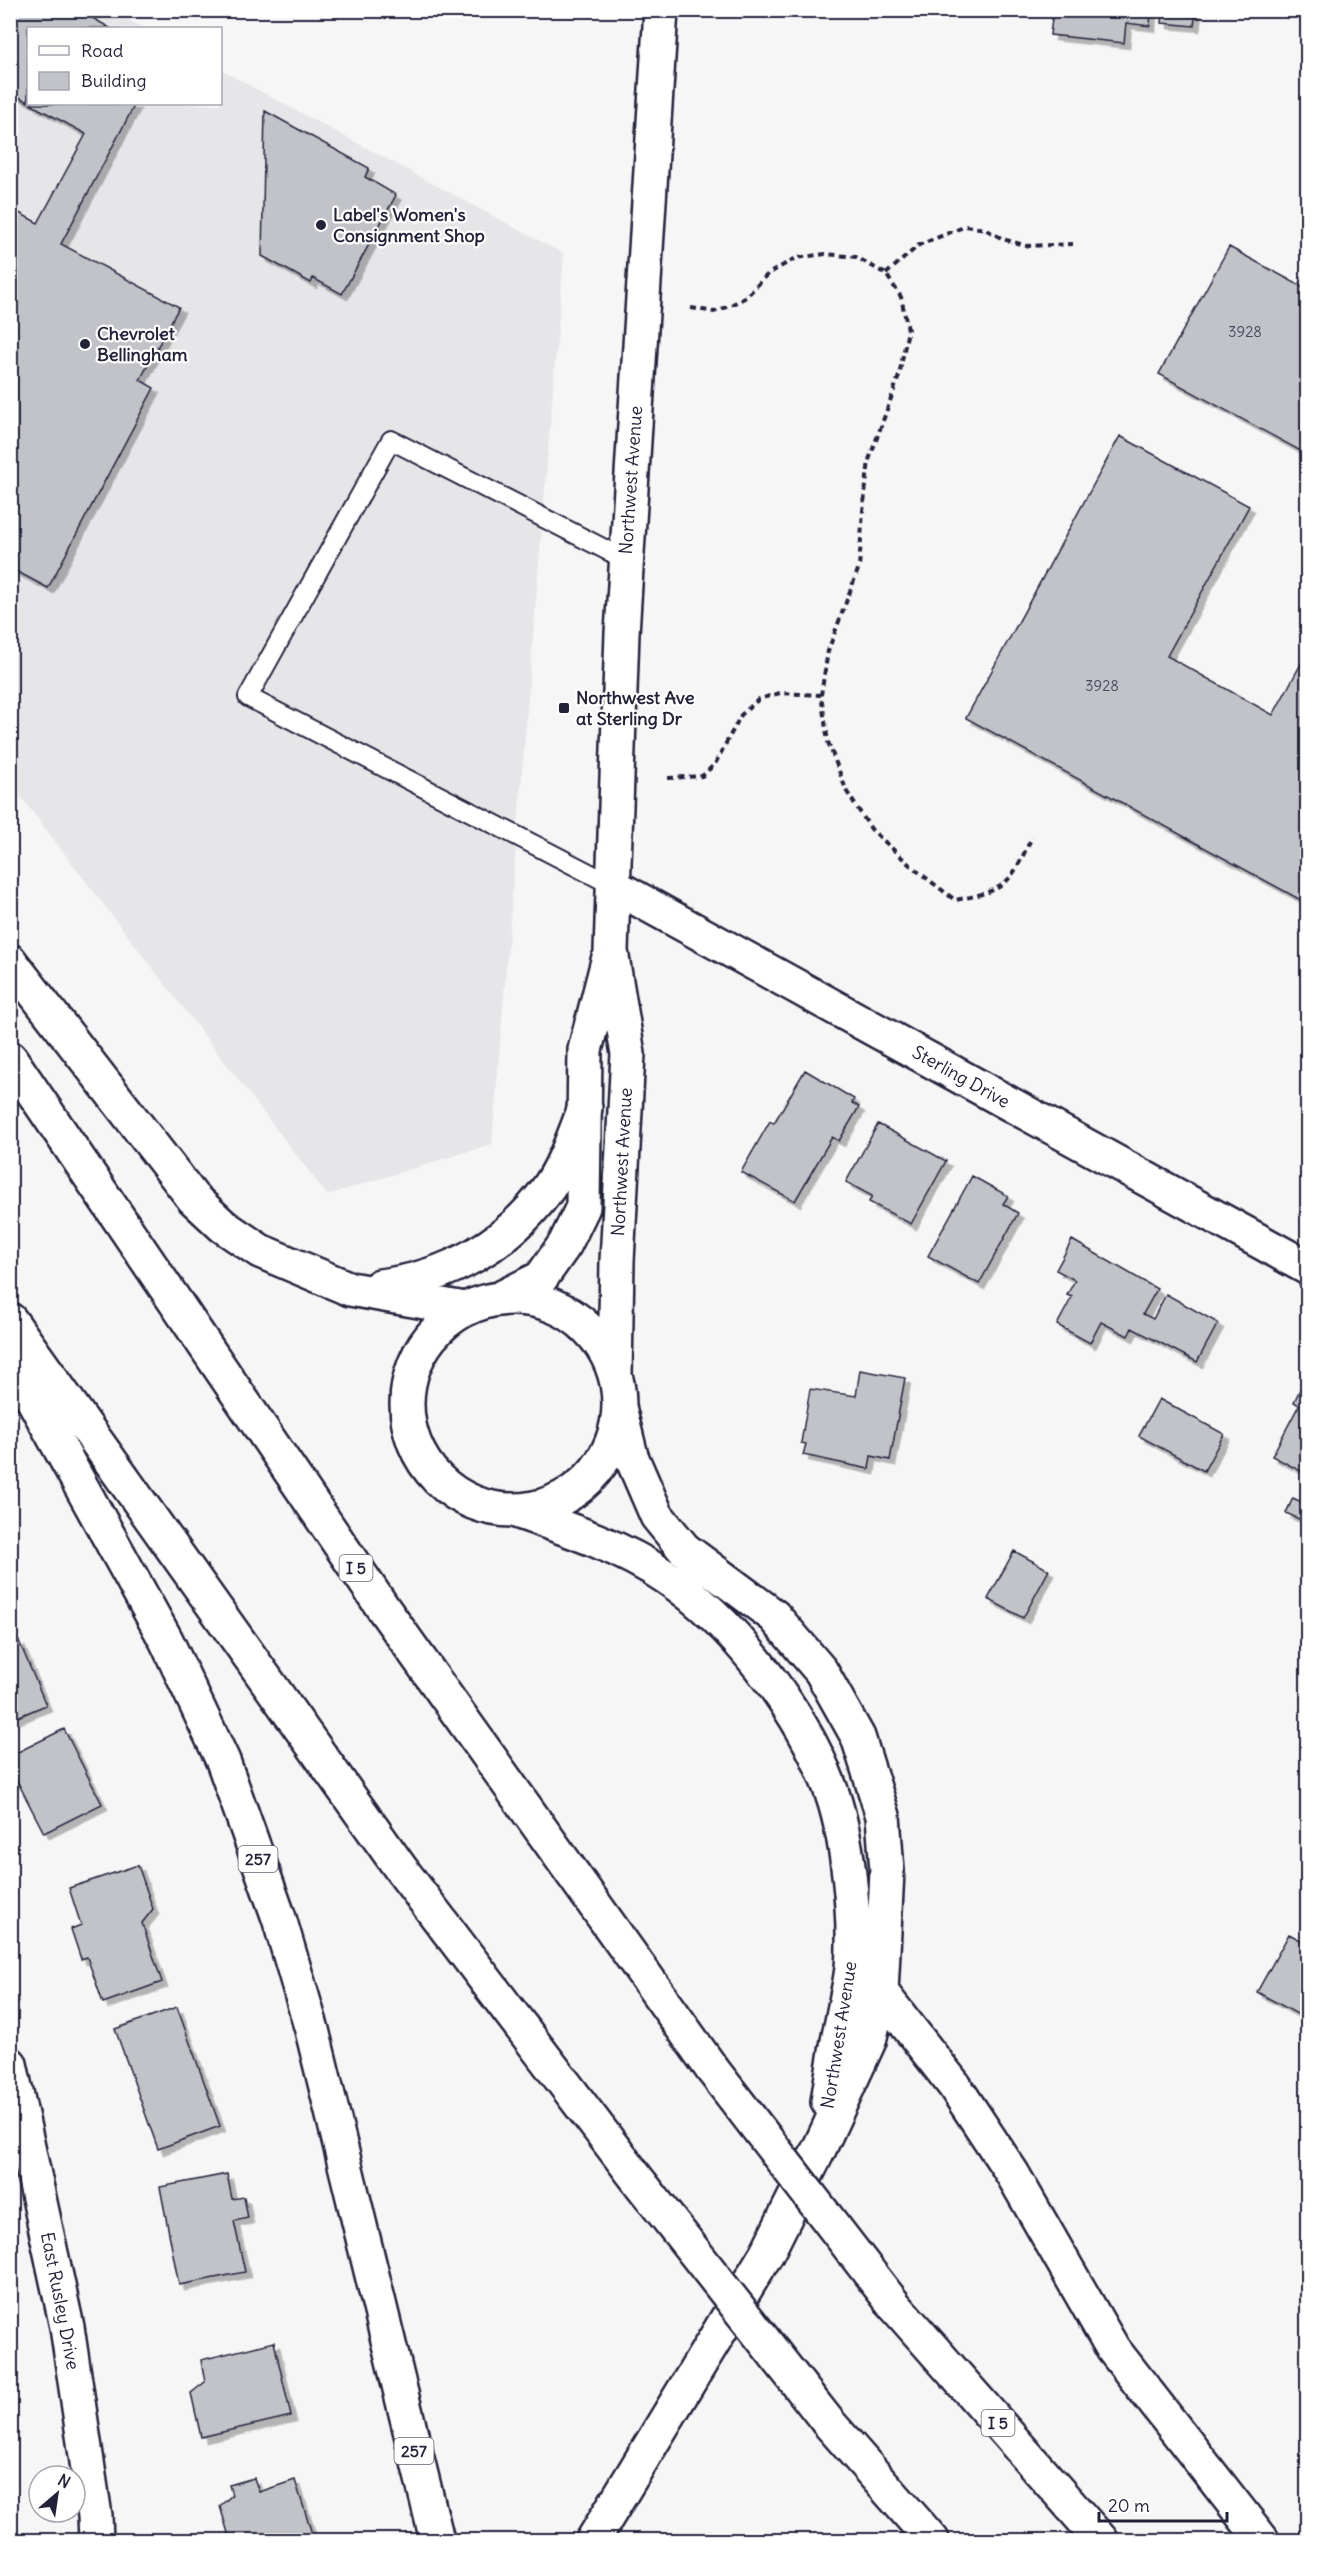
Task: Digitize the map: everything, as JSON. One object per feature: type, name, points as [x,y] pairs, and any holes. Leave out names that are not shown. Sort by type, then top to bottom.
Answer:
[{"type":"main road","name":"Northwest Avenue","points":[[615,1375],[616,1261],[628,1054],[611,951],[627,560],[661,10]]},
{"type":"main road","name":"Sterling Drive","points":[[614,886],[1308,1268]]},
{"type":"main road","name":"Northwest Avenue","points":[[499,1299],[541,1278],[565,1244],[583,1207],[585,1050],[611,951]]},
{"type":"main road","points":[[10,962],[193,1198],[223,1226],[260,1251],[350,1289],[465,1309]]},
{"type":"main road","name":"I 5","points":[[10,1058],[383,1608],[712,2069],[895,2306],[1101,2541]]},
{"type":"main road","points":[[350,1289],[404,1283],[437,1274],[468,1260],[498,1241],[525,1217],[549,1186],[564,1160],[585,1108]]},
{"type":"main road","points":[[499,1299],[537,1300],[556,1306],[572,1316],[596,1337],[615,1375],[619,1407],[612,1444],[594,1472],[581,1485],[566,1496],[549,1504],[513,1509],[495,1508],[477,1503],[444,1484],[420,1455],[408,1419],[409,1382],[423,1347],[435,1332],[465,1309],[499,1299]]},
{"type":"main road","points":[[10,1320],[401,1869],[641,2184],[828,2422],[932,2541]]},
{"type":"main road","name":"257","points":[[10,1363],[29,1392],[166,1640],[223,1761],[279,1918],[312,2030],[437,2541]]},
{"type":"main road","name":"Northwest Avenue","points":[[593,2541],[768,2253],[869,2041],[881,1992],[887,1871],[883,1816],[858,1737],[821,1671],[774,1616],[684,1549],[657,1516],[631,1456],[619,1407]]},
{"type":"main road","name":"Northwest Avenue","points":[[513,1509],[626,1554],[667,1577],[718,1618],[761,1669],[802,1728],[830,1785],[846,1858],[852,1912],[852,1969],[820,2148]]},
{"type":"main road","points":[[881,1992],[954,2085],[1012,2173],[1113,2349],[1262,2541]]},
{"type":"main road","name":"East Rusley Drive","points":[[10,2064],[67,2327],[96,2541]]},
{"type":"lane","points":[[614,886],[248,697],[391,440],[627,560]]},
{"type":"path","points":[[886,273],[919,245],[966,226],[985,229],[1003,239],[1027,246],[1073,244]]},
{"type":"path","points":[[691,308],[714,312],[729,306],[746,297],[768,274],[796,258],[825,254],[856,257],[886,273],[901,297],[908,330],[899,376],[869,460],[860,567],[828,651],[821,695],[828,742],[847,792],[871,829],[912,867],[955,900],[988,894],[1005,884],[1017,869],[1032,837]]},
{"type":"path","points":[[669,778],[702,776],[715,765],[741,714],[759,699],[780,693],[821,695]]},
{"type":"shaded area","points":[[11,11],[111,11],[142,27],[27,27],[27,105],[222,105],[222,71],[564,254],[492,1144],[327,1195],[11,784]]},
{"type":"building","points":[[10,10],[79,10],[108,27],[27,27],[27,101],[10,92]]},
{"type":"building","points":[[1053,10],[1151,10],[1150,26],[1126,23],[1124,43],[1050,35]]},
{"type":"building","points":[[1163,10],[1196,10],[1194,26],[1162,23]]},
{"type":"building","name":"Chevrolet Bellingham","points":[[32,105],[134,105],[61,244],[179,307],[140,380],[154,388],[48,588],[10,568],[10,208],[38,223],[86,134]]},
{"type":"building","name":"Label's Women's Consignment Shop","points":[[265,111],[369,168],[365,177],[396,195],[342,294],[313,278],[311,283],[262,256]]},
{"type":"building","points":[[1229,247],[1308,290],[1308,455],[1159,374]]},
{"type":"building","points":[[1120,436],[1249,506],[1167,656],[1273,715],[1308,651],[1308,904],[966,718]]},
{"type":"building","points":[[805,1070],[854,1099],[852,1103],[859,1107],[839,1141],[832,1137],[795,1201],[741,1172],[770,1121],[774,1123]]},
{"type":"building","points":[[878,1124],[946,1161],[911,1224],[869,1202],[872,1196],[846,1182]]},
{"type":"building","points":[[972,1176],[1008,1196],[1003,1204],[1018,1213],[979,1284],[928,1256]]},
{"type":"building","points":[[1072,1240],[1157,1289],[1143,1314],[1153,1319],[1166,1294],[1218,1323],[1197,1362],[1132,1328],[1128,1336],[1101,1322],[1090,1343],[1057,1325],[1072,1297],[1067,1295],[1075,1280],[1056,1270]]},
{"type":"building","points":[[860,1370],[905,1378],[890,1460],[871,1456],[869,1469],[803,1455],[806,1444],[801,1443],[810,1389],[856,1396]]},
{"type":"building","points":[[1302,1385],[1308,1388],[1308,1475],[1272,1456],[1299,1405],[1294,1402]]},
{"type":"building","points":[[1159,1399],[1224,1434],[1204,1471],[1139,1436]]},
{"type":"building","points":[[1293,1498],[1308,1505],[1301,1520],[1286,1513]]},
{"type":"building","points":[[1014,1551],[1049,1570],[1023,1618],[988,1599]]},
{"type":"building","points":[[19,1641],[46,1705],[10,1720],[10,1644]]},
{"type":"building","points":[[64,1729],[102,1804],[44,1833],[10,1767],[10,1756]]},
{"type":"building","points":[[138,1865],[153,1909],[142,1923],[162,1982],[103,2003],[87,1957],[81,1959],[71,1929],[81,1925],[69,1888]]},
{"type":"building","points":[[1289,1934],[1308,1944],[1308,2020],[1257,1992]]},
{"type":"building","points":[[177,2007],[220,2126],[158,2149],[115,2029]]},
{"type":"building","points":[[227,2174],[232,2199],[244,2197],[248,2218],[234,2221],[245,2272],[179,2285],[160,2187]]},
{"type":"building","points":[[274,2342],[291,2416],[201,2437],[191,2393],[205,2382],[201,2360]]},
{"type":"building","points":[[254,2478],[259,2492],[295,2480],[314,2540],[230,2540],[220,2506],[232,2495],[229,2485]]},
{"type":"place","name":"Label's Women's Consignment Shop","points":[[321,225]]},
{"type":"place","name":"Chevrolet Bellingham","points":[[85,344]]},
{"type":"place","name":"Northwest Ave at Sterling Dr","points":[[564,708]]}]
